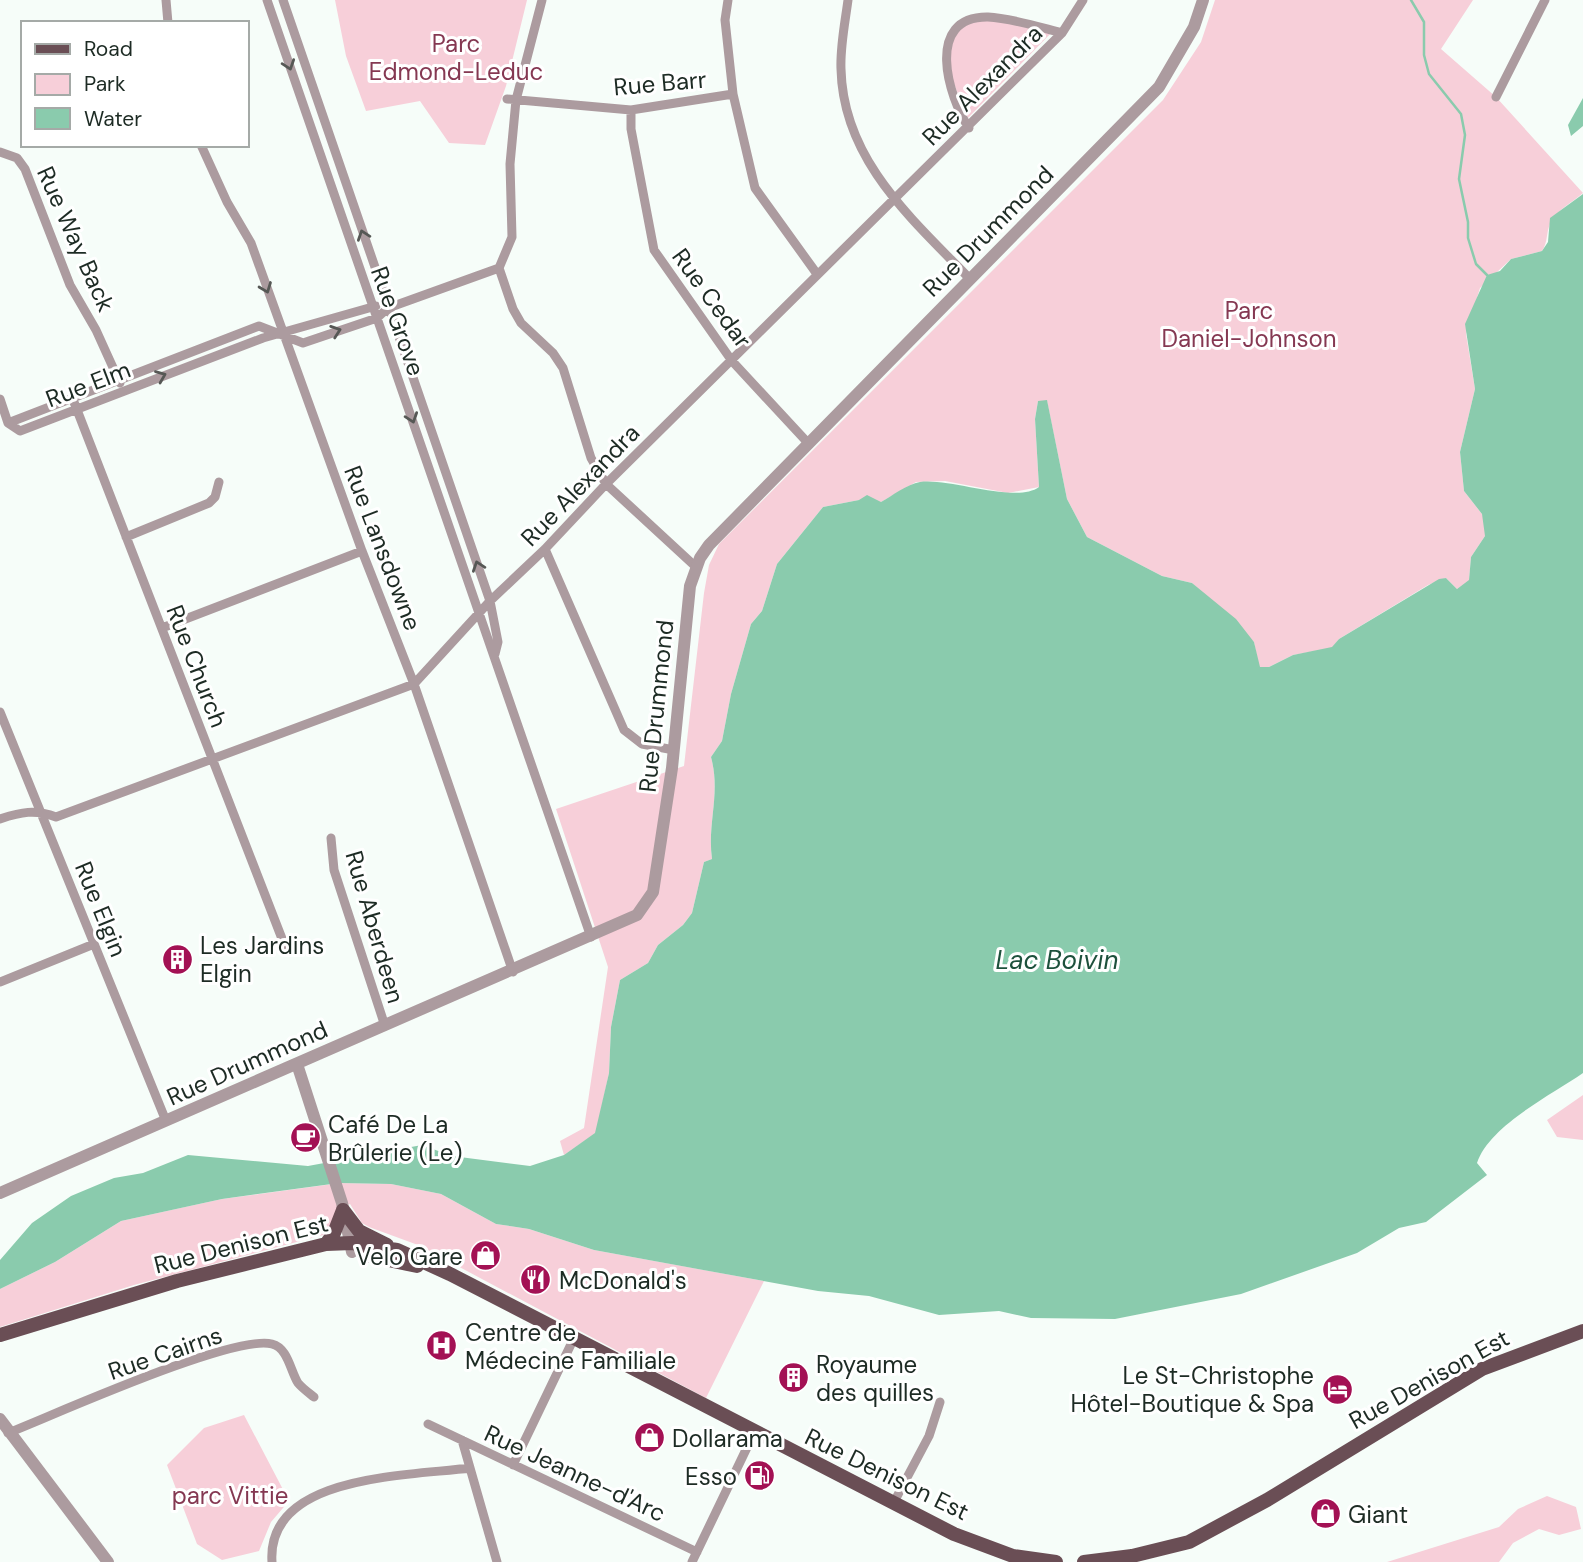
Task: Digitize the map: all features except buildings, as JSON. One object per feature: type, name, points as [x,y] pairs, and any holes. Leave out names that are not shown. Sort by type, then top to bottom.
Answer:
[{"type":"main road","points":[[326,1244],[334,1233],[342,1206]]},
{"type":"main road","points":[[342,1206],[359,1231],[397,1250]]},
{"type":"main road","name":"Rue Denison Est","points":[[0,1335],[177,1281],[326,1244],[397,1250],[954,1534],[996,1551],[1032,1560],[1056,1562]]},
{"type":"main road","points":[[280,1256],[352,1248],[442,1271]]},
{"type":"main road","name":"Rue Denison Est","points":[[1084,1562],[1132,1556],[1189,1542],[1267,1500],[1482,1369],[1578,1334]]},
{"type":"main road","points":[[954,1534],[1001,1562]]},
{"type":"main road","points":[[1154,1562],[1176,1553],[1189,1542]]},
{"type":"street","points":[[166,0],[168,21]]},
{"type":"street","name":"Rue Grove","points":[[267,0],[371,305],[481,612],[591,937]]},
{"type":"street","name":"Rue Grove","points":[[283,0],[490,601],[498,642],[495,656]]},
{"type":"street","points":[[542,0],[512,100],[512,237],[499,268],[513,309],[521,323],[553,353],[563,368],[591,458],[606,484],[696,567]]},
{"type":"street","points":[[728,0],[725,20],[733,94],[755,188],[817,274]]},
{"type":"street","points":[[848,0],[841,70],[848,112],[864,158],[892,199],[970,279]]},
{"type":"street","name":"Rue Alexandra","points":[[0,819],[24,811],[40,811],[56,817],[414,684],[490,601],[545,549],[606,484],[892,199],[969,128],[1062,33],[1083,0]]},
{"type":"street","name":"Rue Drummond","points":[[0,1194],[297,1063],[513,972],[637,915],[653,892],[674,750],[690,586],[696,567],[709,545],[1159,87],[1194,27],[1203,0]]},
{"type":"street","points":[[1496,97],[1545,0]]},
{"type":"street","points":[[969,128],[949,90],[945,65],[952,36],[965,22],[987,17],[1062,33]]},
{"type":"street","name":"Rue Barr","points":[[512,100],[631,110],[733,94]]},
{"type":"street","name":"Rue Cedar","points":[[631,110],[631,129],[654,250],[732,361],[808,443]]},
{"type":"street","name":"Rue Lansdowne","points":[[202,147],[227,202],[251,243],[362,551],[414,684],[513,972]]},
{"type":"street","name":"Rue Way Back","points":[[0,152],[17,158],[25,169],[70,285],[96,330],[123,391]]},
{"type":"street","name":"Rue Elm","points":[[8,422],[259,326],[283,332],[303,343],[377,318],[388,308],[499,268]]},
{"type":"street","name":"Rue Elm","points":[[8,422],[20,431],[184,367],[283,332],[371,305],[388,308]]},
{"type":"street","points":[[180,356],[184,367]]},
{"type":"street","name":"Rue Church","points":[[72,397],[286,949]]},
{"type":"street","points":[[0,399],[8,422]]},
{"type":"street","points":[[126,537],[209,503],[215,497],[219,482]]},
{"type":"street","points":[[545,549],[624,730],[642,744],[674,750]]},
{"type":"street","points":[[162,628],[362,551]]},
{"type":"street","name":"Rue Elgin","points":[[0,712],[166,1121]]},
{"type":"street","name":"Rue Aberdeen","points":[[331,838],[334,870],[385,1026]]},
{"type":"street","points":[[0,982],[94,944]]},
{"type":"street","points":[[297,1063],[342,1206],[352,1248]]},
{"type":"street","points":[[513,1465],[574,1338]]},
{"type":"street","name":"Rue Cairns","points":[[8,1433],[194,1359],[228,1349],[270,1343],[282,1348],[299,1385],[314,1397]]},
{"type":"street","points":[[893,1504],[929,1436],[940,1402]]},
{"type":"street","points":[[0,1419],[108,1562]]},
{"type":"street","points":[[428,1424],[462,1440]]},
{"type":"street","points":[[692,1562],[754,1433]]},
{"type":"street","name":"Rue Jeanne-d'Arc","points":[[462,1440],[698,1552]]},
{"type":"street","name":"Rue Jeanne-d'Arc","points":[[462,1440],[497,1562]]},
{"type":"street","points":[[272,1562],[274,1534],[283,1518],[320,1492],[342,1485],[470,1468]]},
{"type":"green space","name":"Parc Edmond-Leduc","points":[[335,0],[527,0],[506,86],[485,145],[449,143],[420,101],[366,111],[346,56]]},
{"type":"green space","name":"Parc Daniel-Johnson","points":[[1215,0],[1473,0],[1441,49],[1496,97],[1583,193],[1553,219],[1542,251],[1511,259],[1480,288],[1466,334],[1475,389],[1460,452],[1464,491],[1482,514],[1486,524],[1485,536],[1471,557],[1469,581],[1457,589],[1446,578],[1428,585],[1339,639],[1332,648],[1293,655],[1269,667],[1259,667],[1254,642],[1192,583],[1162,576],[1087,537],[1067,499],[1047,401],[1038,401],[1035,419],[1039,487],[1008,493],[945,481],[916,482],[881,502],[859,500],[823,507],[777,564],[762,611],[751,624],[731,694],[722,741],[711,757],[715,783],[712,859],[704,862],[692,913],[683,925],[658,945],[648,963],[620,980],[611,1027],[609,1073],[596,1133],[564,1155],[560,1141],[584,1128],[608,967],[556,809],[684,766],[704,593],[709,565],[719,544],[1163,100],[1201,42]]},
{"type":"green space","points":[[982,13],[1054,30],[968,118],[952,78],[949,57],[965,17]]},
{"type":"green space","points":[[1583,1095],[1583,1140],[1557,1137],[1547,1120]]},
{"type":"green space","points":[[340,1183],[391,1184],[441,1194],[496,1224],[529,1229],[594,1250],[764,1281],[706,1398],[418,1245],[369,1227],[362,1223],[350,1204],[340,1207],[327,1234],[134,1285],[0,1327],[0,1289],[55,1262],[121,1221],[222,1199]]},
{"type":"green space","name":"parc Vittie","points":[[244,1415],[289,1501],[271,1522],[259,1551],[222,1560],[197,1544],[167,1465],[204,1428]]},
{"type":"green space","points":[[1547,1496],[1576,1507],[1581,1529],[1559,1535],[1539,1529],[1513,1543],[1499,1562],[1387,1562],[1499,1527],[1518,1509]]},
{"type":"water","points":[[1583,98],[1583,126],[1571,136],[1568,125]]},
{"type":"water","name":"Lac Boivin","points":[[1583,194],[1583,1073],[1522,1112],[1494,1136],[1477,1163],[1487,1175],[1426,1222],[1399,1228],[1357,1253],[1241,1294],[1115,1319],[1031,1318],[999,1311],[939,1315],[869,1296],[818,1291],[594,1250],[529,1229],[496,1224],[441,1194],[391,1184],[339,1183],[222,1199],[121,1221],[55,1262],[0,1289],[0,1260],[32,1223],[71,1196],[114,1178],[143,1173],[188,1155],[308,1166],[422,1145],[452,1156],[530,1166],[564,1155],[595,1133],[609,1073],[611,1027],[620,980],[648,963],[658,945],[683,925],[692,913],[704,862],[712,859],[715,783],[711,757],[722,741],[731,694],[751,624],[762,611],[777,564],[823,507],[859,500],[867,495],[881,502],[920,482],[948,483],[1015,493],[1029,492],[1039,487],[1035,419],[1038,401],[1047,400],[1067,499],[1087,537],[1162,576],[1192,583],[1236,619],[1254,642],[1260,667],[1269,667],[1293,655],[1332,647],[1339,639],[1439,579],[1446,578],[1457,589],[1469,580],[1471,557],[1485,536],[1482,514],[1464,491],[1460,452],[1475,389],[1465,324],[1487,275],[1500,271],[1511,259],[1542,251],[1548,242],[1550,218]]},
{"type":"waterway","points":[[1411,0],[1424,22],[1424,55],[1429,74],[1461,114],[1465,135],[1459,179],[1468,222],[1468,238],[1476,264],[1487,275]]},
{"type":"place","name":"Les Jardins Elgin","points":[[177,959]]},
{"type":"place","name":"Café De La Brûlerie (Le)","points":[[305,1138]]},
{"type":"place","name":"Velo Gare","points":[[486,1256]]},
{"type":"place","name":"McDonald's","points":[[536,1280]]},
{"type":"place","name":"Centre de Médecine Familiale","points":[[442,1346]]},
{"type":"place","name":"Royaume des quilles","points":[[793,1378]]},
{"type":"place","name":"Le St-Christophe Hôtel-Boutique & Spa","points":[[1337,1389]]},
{"type":"place","name":"Dollarama","points":[[649,1438]]},
{"type":"place","name":"Esso","points":[[760,1476]]},
{"type":"place","name":"Giant","points":[[1325,1514]]}]
